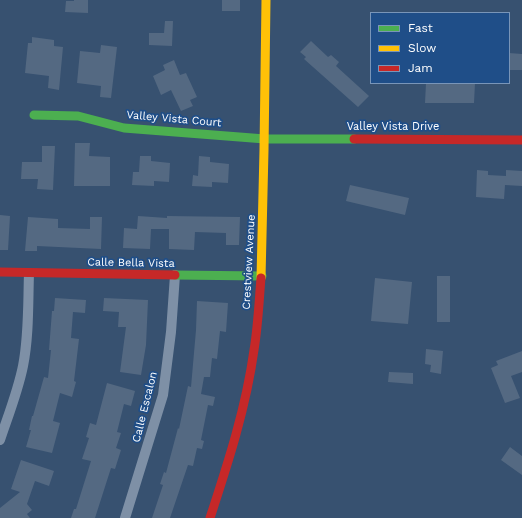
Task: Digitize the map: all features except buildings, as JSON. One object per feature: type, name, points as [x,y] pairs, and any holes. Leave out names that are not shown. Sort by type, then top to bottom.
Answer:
[{"type":"street","name":"Crestview Avenue","points":[[210,518],[229,462],[244,405],[256,334],[262,276],[266,0]]},
{"type":"street","name":"Valley Vista Court","points":[[34,115],[78,116],[124,128],[265,139]]},
{"type":"street","name":"Valley Vista Drive","points":[[265,139],[522,140]]},
{"type":"street","name":"Calle Bella Vista","points":[[0,272],[262,276]]},
{"type":"street","points":[[0,440],[23,364],[26,337],[29,273]]},
{"type":"street","name":"Calle Escalon","points":[[125,518],[163,395],[171,332],[175,275]]},
{"type":"traffic: fast","points":[[34,115],[78,116],[124,128],[265,139],[354,139]]},
{"type":"traffic: fast","points":[[175,275],[262,276]]},
{"type":"traffic: slow","points":[[261,278],[266,0]]},
{"type":"traffic: jam","points":[[354,139],[522,140]]},
{"type":"traffic: jam","points":[[0,272],[175,275]]},
{"type":"traffic: jam","points":[[210,518],[230,456],[251,372],[261,278]]}]
